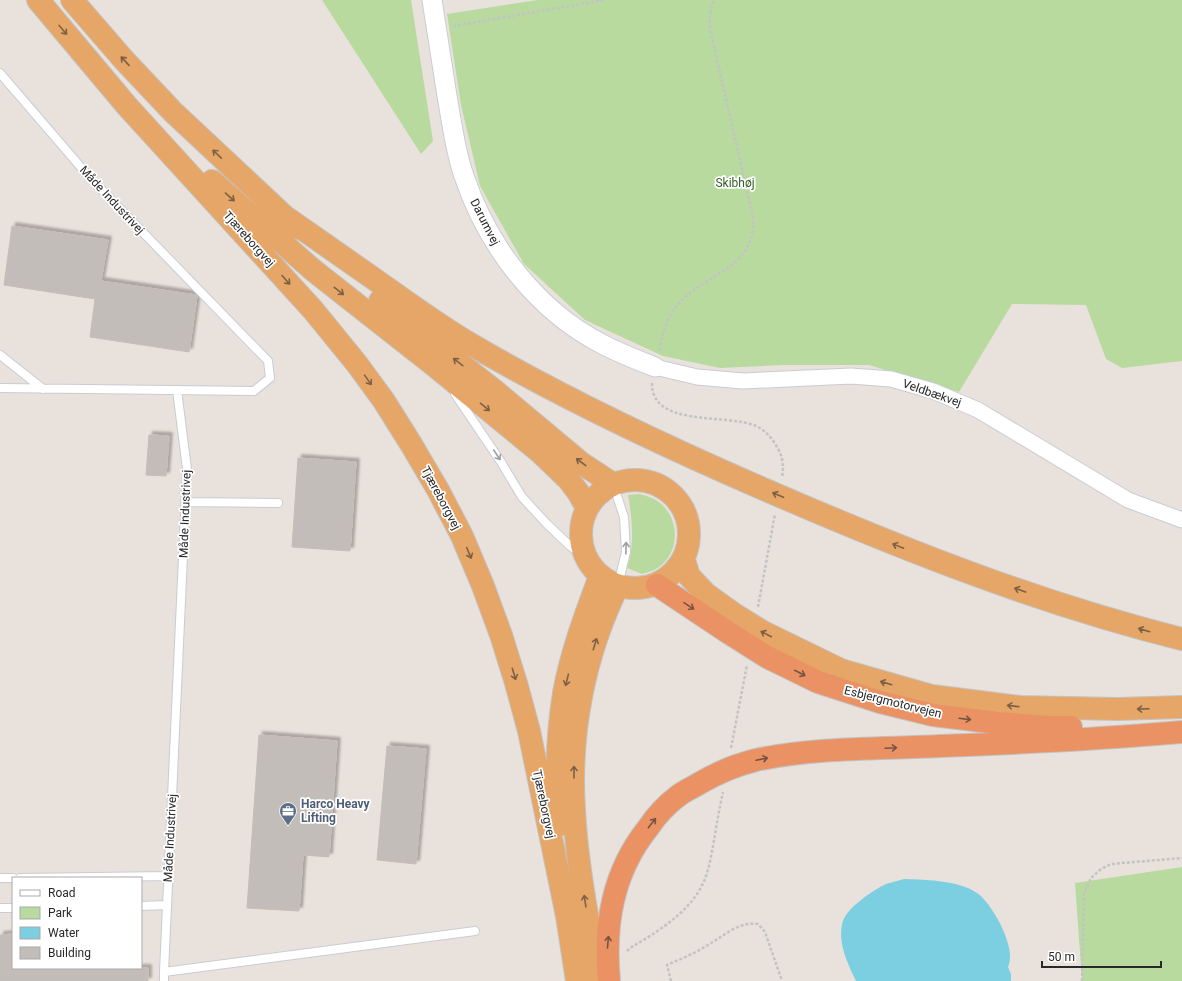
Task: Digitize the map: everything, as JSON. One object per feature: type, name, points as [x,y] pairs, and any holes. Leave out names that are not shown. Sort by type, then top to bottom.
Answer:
[{"type":"highway","name":"Tjæreborgvej","points":[[38,0],[127,106],[313,310],[352,358],[384,401],[438,490],[462,536],[483,586],[501,635],[516,683],[529,731],[567,916],[577,981]]},
{"type":"highway","points":[[72,0],[124,60],[173,112],[287,218],[324,257],[495,391],[581,463],[613,484]]},
{"type":"highway","name":"Tjæreborgvej","points":[[127,106],[313,270],[435,366],[541,453],[568,479],[578,492],[587,508]]},
{"type":"highway","points":[[287,218],[412,306],[471,345],[557,391],[648,436],[773,493],[904,548],[979,576],[1083,611],[1147,631],[1182,640]]},
{"type":"highway","points":[[627,480],[642,480],[657,484],[680,502],[687,516],[690,530],[684,560],[677,570],[668,578],[656,585],[631,589],[609,581],[592,568],[586,559],[580,534],[582,520],[587,508],[594,499],[602,490],[613,484],[627,480]]},
{"type":"highway","name":"Esbjergmotorvejen","points":[[684,560],[689,576],[706,594],[734,614],[762,632],[841,670],[932,696],[1020,707],[1118,710],[1182,707]]},
{"type":"highway","points":[[567,916],[558,808],[559,744],[564,693],[577,642],[609,581]]},
{"type":"highway","points":[[598,981],[581,878],[574,810],[574,758],[579,709],[587,668],[603,617],[609,581]]},
{"type":"highway","name":"Esbjergmotorvejen","points":[[656,585],[767,656],[818,682],[880,702],[933,715],[1047,727],[1182,727]]},
{"type":"highway","points":[[609,981],[607,954],[609,920],[614,894],[624,866],[635,843],[656,816],[678,796],[712,776],[754,761],[808,752],[1111,739],[1182,732]]},
{"type":"street","name":"Darumvej","points":[[432,0],[451,118],[460,161],[476,208],[492,237],[520,276],[540,299],[559,315],[601,344],[654,367]]},
{"type":"street","name":"Veldbækvej","points":[[654,367],[698,377],[743,382],[851,376],[884,378],[933,391],[978,410],[1128,500],[1182,520]]},
{"type":"lane","name":"Måde Industrivej","points":[[0,73],[91,179],[268,361],[270,378],[254,391],[0,388]]},
{"type":"lane","points":[[0,355],[43,389]]},
{"type":"lane","points":[[435,366],[466,408],[522,497],[547,524],[586,559]]},
{"type":"lane","name":"Måde Industrivej","points":[[164,981],[187,469],[178,390]]},
{"type":"lane","points":[[609,581],[626,552],[624,517],[613,484]]},
{"type":"lane","points":[[186,502],[278,503]]},
{"type":"lane","points":[[94,877],[168,876]]},
{"type":"lane","points":[[0,878],[12,878]]},
{"type":"lane","points":[[142,906],[167,905]]},
{"type":"lane","points":[[0,908],[12,908]]},
{"type":"lane","points":[[164,972],[475,931]]},
{"type":"path","points":[[436,28],[605,0]]},
{"type":"path","points":[[714,0],[709,18],[710,29],[753,217],[753,232],[749,246],[741,257],[728,268],[680,301],[665,324],[654,367],[652,393],[662,407],[675,413],[687,416],[745,423],[754,425],[762,430],[770,436],[781,454],[783,468],[782,477]]},
{"type":"path","points":[[757,609],[775,512]]},
{"type":"path","points":[[730,751],[747,664]]},
{"type":"path","points":[[626,954],[630,948],[657,931],[679,914],[689,904],[700,888],[707,873],[723,789]]},
{"type":"path","points":[[1082,981],[1084,894],[1092,878],[1101,869],[1111,864],[1182,858]]},
{"type":"path","points":[[671,981],[667,965],[705,947],[744,924],[751,923],[758,924],[765,932],[782,981]]},
{"type":"green space","points":[[322,0],[411,0],[433,141],[421,154]]},
{"type":"green space","name":"Skibhøj","points":[[538,0],[1182,0],[1182,361],[1122,368],[1106,359],[1086,305],[1012,304],[959,392],[869,365],[783,365],[720,368],[663,356],[585,320],[524,264],[480,186],[461,105],[447,14]]},
{"type":"green space","points":[[640,494],[655,500],[667,510],[674,526],[675,535],[671,553],[666,561],[655,570],[642,574],[627,568],[630,559],[632,541],[632,522],[628,495]]},
{"type":"green space","points":[[1182,867],[1182,981],[1082,981],[1075,883]]},
{"type":"water","points":[[904,879],[955,884],[965,887],[981,896],[994,913],[1006,936],[1010,954],[1008,967],[1011,974],[1011,981],[856,981],[847,961],[841,939],[844,919],[853,907],[874,891],[886,884]]},
{"type":"building","points":[[12,226],[108,240],[101,281],[196,295],[189,352],[90,337],[95,299],[4,285]]},
{"type":"building","points":[[149,435],[169,436],[166,476],[146,475]]},
{"type":"building","points":[[298,458],[356,462],[350,551],[292,547]]},
{"type":"building","points":[[259,735],[337,741],[329,857],[303,855],[299,911],[247,908]]},
{"type":"building","points":[[387,746],[426,749],[416,864],[377,860]]},
{"type":"building","points":[[12,934],[12,969],[148,968],[148,981],[0,981],[0,935]]},
{"type":"place","name":"Harco Heavy Lifting","points":[[288,826]]}]
